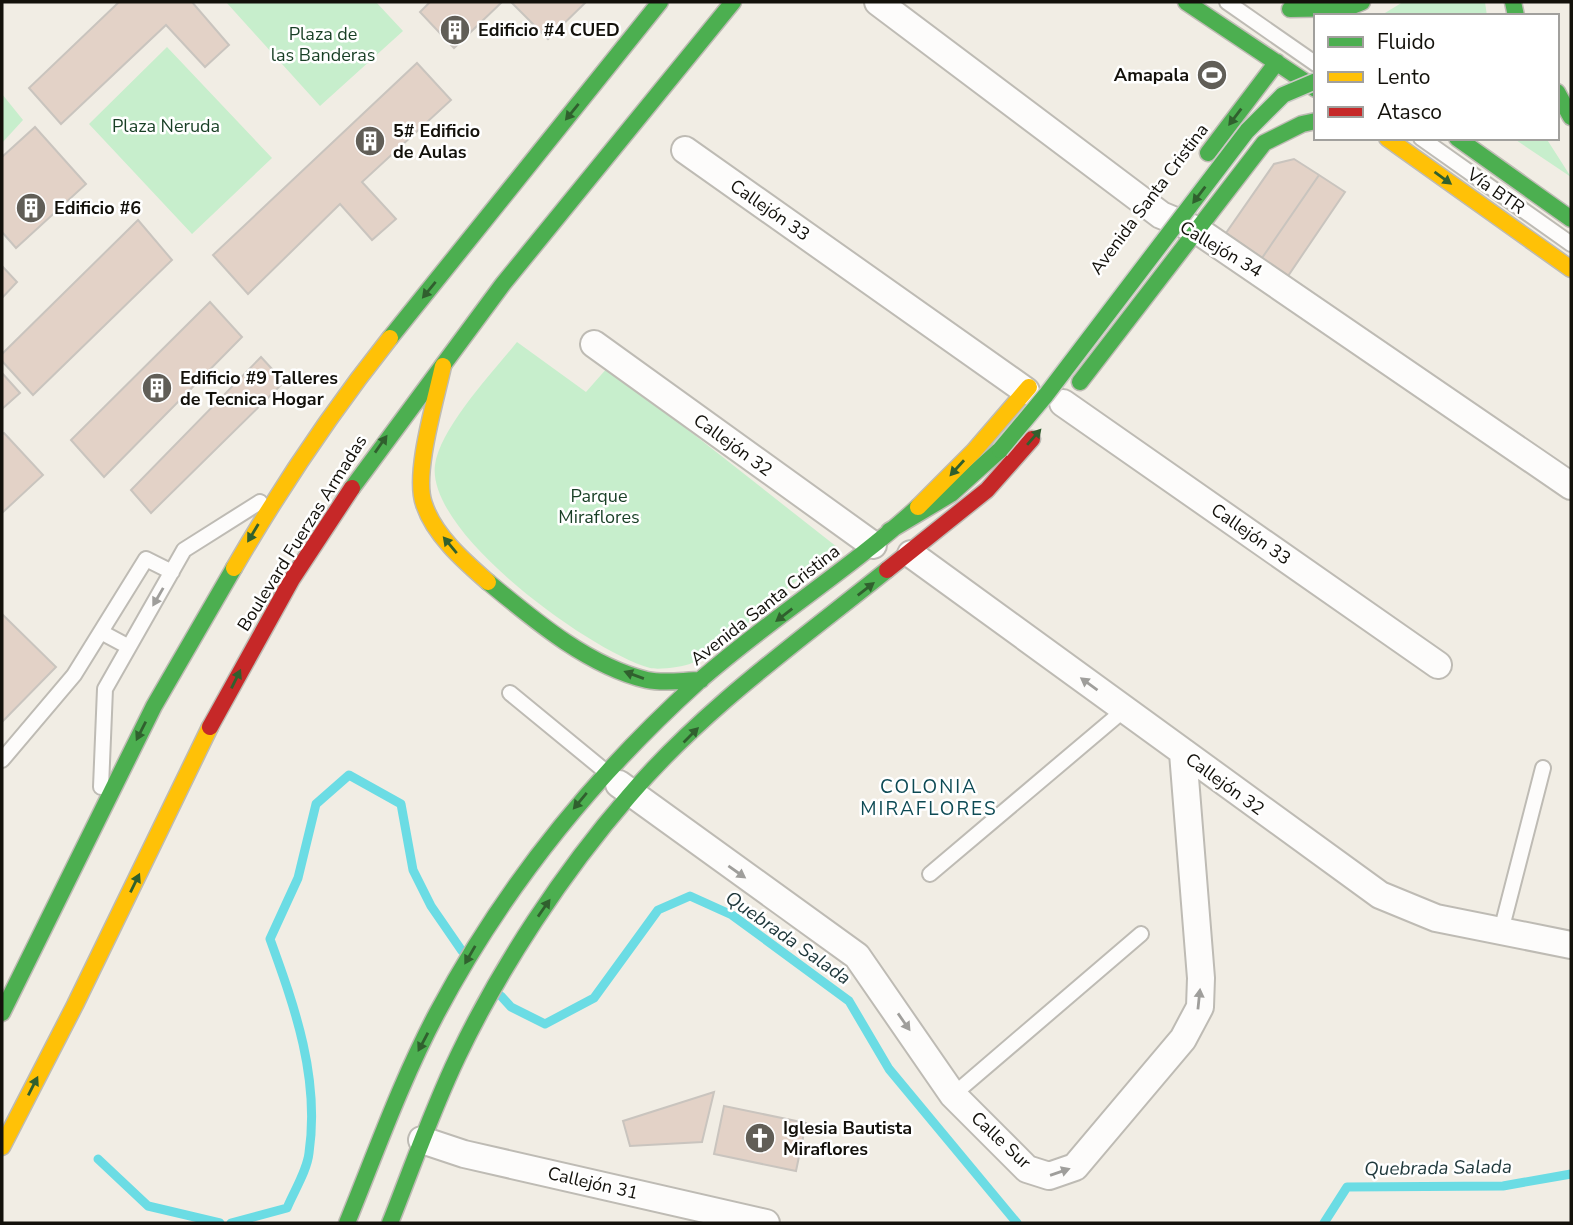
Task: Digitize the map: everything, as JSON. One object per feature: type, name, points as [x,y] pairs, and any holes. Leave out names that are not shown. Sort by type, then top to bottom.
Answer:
[{"type":"main road","points":[[2,1013],[99,812],[154,706],[279,490],[355,383],[660,2]]},
{"type":"main road","name":"Boulevard Fuerzas Armadas","points":[[2,1147],[243,664],[335,510],[444,361],[733,2]]},
{"type":"main road","points":[[1186,2],[1314,88]]},
{"type":"main road","points":[[1284,6],[1347,8],[1362,2]]},
{"type":"main road","points":[[1284,6],[1314,26]]},
{"type":"main road","points":[[597,81],[614,36]]},
{"type":"main road","name":"Avenida Santa Cristina","points":[[1194,172],[1277,62]]},
{"type":"main road","points":[[881,538],[951,494],[1000,450],[1046,395],[1247,131],[1283,95],[1314,82]]},
{"type":"main road","points":[[1559,96],[1571,117]]},
{"type":"main road","points":[[390,1223],[458,1056],[483,1011],[531,927],[575,863],[630,794],[724,701],[987,491],[1055,413],[1264,143],[1302,124],[1314,121]]},
{"type":"main road","points":[[1390,140],[1571,270]]},
{"type":"main road","points":[[1460,140],[1571,219]]},
{"type":"main road","points":[[1479,140],[1571,204]]},
{"type":"main road","points":[[444,361],[422,479],[423,502],[432,522],[452,549],[486,580],[576,649],[610,667],[647,680],[701,680]]},
{"type":"main road","name":"Avenida Santa Cristina","points":[[347,1223],[409,1069],[485,929],[534,857],[605,771],[701,680],[881,538],[942,485],[1043,369]]},
{"type":"street","name":"Callejón 34","points":[[878,2],[1161,215],[1197,230],[1571,486]]},
{"type":"street","name":"Callejón 33","points":[[685,150],[1026,391]]},
{"type":"street","name":"Callejón 32","points":[[594,344],[881,538]]},
{"type":"street","name":"Callejón 33","points":[[1055,413],[1438,664]]},
{"type":"street","name":"Callejón 32","points":[[911,554],[1380,895],[1436,918],[1571,945]]},
{"type":"street","points":[[701,680],[724,701]]},
{"type":"street","name":"Calle Sur","points":[[605,771],[630,794],[857,956],[953,1095],[1027,1169],[1049,1176],[1075,1167],[1183,1039],[1200,1007],[1201,978],[1183,753]]},
{"type":"street","name":"Callejón 31","points":[[422,1140],[464,1154],[766,1223]]},
{"type":"lane","points":[[1227,2],[1314,63]]},
{"type":"lane","name":"Vía BTR","points":[[1424,140],[1571,244]]},
{"type":"lane","points":[[99,812],[105,689],[184,550],[279,490]]},
{"type":"lane","points":[[2,760],[74,675],[146,559],[172,572]]},
{"type":"lane","points":[[101,632],[129,647]]},
{"type":"lane","points":[[510,693],[605,771]]},
{"type":"lane","points":[[930,874],[1124,710]]},
{"type":"lane","points":[[1501,931],[1543,768]]},
{"type":"lane","points":[[953,1095],[1141,934]]},
{"type":"green space","name":"Plaza de las Banderas","points":[[226,2],[376,2],[403,31],[320,106]]},
{"type":"green space","points":[[1403,2],[1485,2],[1487,14],[1383,14]]},
{"type":"green space","name":"Plaza Neruda","points":[[167,47],[272,158],[192,234],[89,124]]},
{"type":"green space","points":[[2,94],[23,120],[2,143]]},
{"type":"green space","points":[[1516,140],[1547,140],[1571,177]]},
{"type":"green space","name":"Parque Miraflores","points":[[517,342],[586,392],[608,367],[837,547],[722,645],[692,663],[671,668],[650,668],[590,639],[517,586],[483,555],[456,523],[439,493],[435,465],[447,434],[469,401]]},
{"type":"building","points":[[119,2],[192,2],[229,45],[205,67],[166,25],[61,124],[29,88]]},
{"type":"building","name":"Edificio #4 CUED","points":[[430,2],[502,2],[454,48],[420,12]]},
{"type":"building","name":"Edificio #4 CUED","points":[[511,2],[586,2],[548,39]]},
{"type":"building","name":"5# Edificio de Aulas","points":[[417,63],[451,100],[362,182],[396,219],[372,240],[340,204],[248,294],[213,255]]},
{"type":"building","name":"Edificio #6","points":[[35,127],[86,184],[16,248],[2,232],[2,157]]},
{"type":"building","points":[[1294,159],[1319,175],[1262,258],[1226,233],[1274,164]]},
{"type":"building","points":[[1319,175],[1345,192],[1288,276],[1262,258]]},
{"type":"building","points":[[138,220],[172,260],[33,395],[2,361],[2,354]]},
{"type":"building","points":[[2,266],[17,282],[2,298]]},
{"type":"building","name":"Edificio #9 Talleres de Tecnica Hogar","points":[[210,302],[242,337],[104,477],[71,440]]},
{"type":"building","points":[[261,357],[284,382],[151,513],[131,490]]},
{"type":"building","points":[[2,373],[20,393],[2,409]]},
{"type":"building","points":[[4,433],[43,475],[2,513],[2,434]]},
{"type":"building","points":[[2,614],[56,667],[2,722]]},
{"type":"building","points":[[714,1092],[702,1142],[630,1146],[623,1121]]},
{"type":"building","name":"Iglesia Bautista Miraflores","points":[[724,1106],[806,1123],[796,1171],[714,1154]]},
{"type":"waterway","name":"Quebrada Salada","points":[[231,1223],[287,1208],[308,1160],[312,1125],[308,1071],[296,1017],[270,939],[298,878],[316,804],[349,775],[401,804],[413,870],[431,906],[462,951]]},
{"type":"waterway","name":"Quebrada Salada","points":[[501,996],[511,1007],[545,1024],[594,998],[658,910],[690,896],[732,915],[849,1001],[889,1069],[1017,1223]]},
{"type":"waterway","name":"Quebrada Salada","points":[[98,1159],[148,1206],[220,1223]]},
{"type":"waterway","name":"Quebrada Salada","points":[[1324,1223],[1347,1187],[1503,1186],[1571,1174]]},
{"type":"traffic: fast","points":[[390,338],[660,2]]},
{"type":"traffic: fast","points":[[352,488],[503,284],[733,2]]},
{"type":"traffic: fast","points":[[1186,2],[1314,88]]},
{"type":"traffic: fast","points":[[1290,9],[1347,8],[1362,2]]},
{"type":"traffic: fast","points":[[1513,2],[1516,14]]},
{"type":"traffic: fast","points":[[1208,153],[1277,62]]},
{"type":"traffic: fast","points":[[1000,450],[1046,395],[1247,131],[1283,95],[1314,82]]},
{"type":"traffic: fast","points":[[1559,96],[1571,117]]},
{"type":"traffic: fast","points":[[1080,382],[1264,143],[1302,124],[1314,121]]},
{"type":"traffic: fast","points":[[1460,140],[1571,219]]},
{"type":"traffic: fast","points":[[889,531],[951,494],[1000,450]]},
{"type":"traffic: fast","points":[[347,1223],[400,1091],[437,1013],[491,922],[553,836],[622,756],[698,682],[918,507]]},
{"type":"traffic: fast","points":[[2,1013],[154,706],[234,568]]},
{"type":"traffic: fast","points":[[390,1223],[439,1097],[475,1022],[514,954],[580,856],[629,796],[688,734],[753,677],[887,570]]},
{"type":"traffic: fast","points":[[488,582],[563,640],[604,664],[647,680],[701,680]]},
{"type":"traffic: slow","points":[[1390,140],[1571,269]]},
{"type":"traffic: slow","points":[[234,568],[308,450],[390,338]]},
{"type":"traffic: slow","points":[[443,366],[423,456],[421,491],[429,515],[442,537],[488,582]]},
{"type":"traffic: slow","points":[[918,507],[974,451],[1029,387]]},
{"type":"traffic: slow","points":[[2,1147],[75,1005],[210,727]]},
{"type":"traffic: jam","points":[[887,570],[987,490],[1032,439]]},
{"type":"traffic: jam","points":[[210,727],[292,579],[352,488]]},
{"type":"place","name":"Edificio #4 CUED","points":[[455,30]]},
{"type":"place","name":"Amapala","points":[[1212,75]]},
{"type":"place","name":"5# Edificio de Aulas","points":[[370,141]]},
{"type":"place","name":"Edificio #6","points":[[31,208]]},
{"type":"place","name":"Edificio #9 Talleres de Tecnica Hogar","points":[[157,388]]},
{"type":"place","name":"Iglesia Bautista Miraflores","points":[[760,1138]]},
{"type":"district","name":"COLONIA MIRAFLORES","points":[[929,798]]}]
